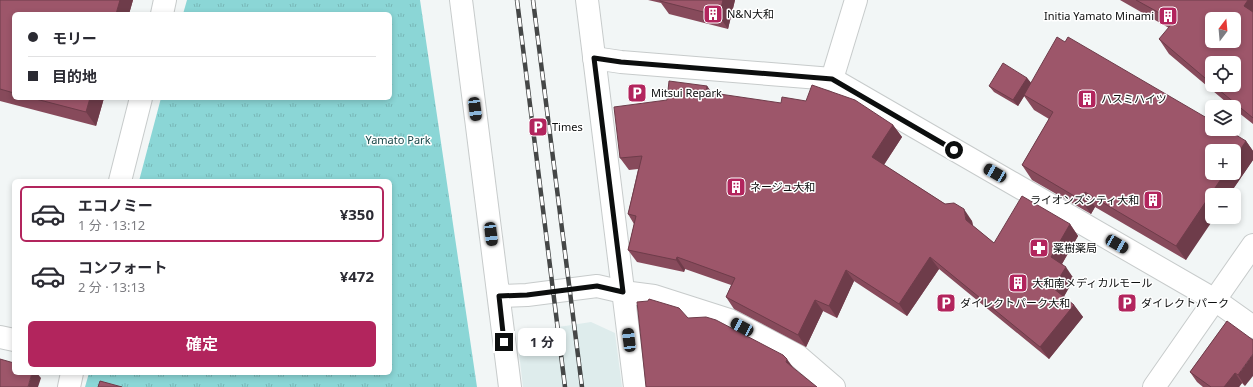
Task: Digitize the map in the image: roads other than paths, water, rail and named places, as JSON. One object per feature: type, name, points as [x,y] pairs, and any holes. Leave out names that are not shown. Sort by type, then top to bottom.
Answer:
[{"type":"street","points":[[162,12],[165,0]]},
{"type":"street","points":[[461,0],[510,387]]},
{"type":"street","points":[[587,0],[635,387]]},
{"type":"street","points":[[832,79],[856,0]]},
{"type":"street","points":[[594,58],[832,79],[1215,300],[1253,327]]},
{"type":"street","points":[[121,179],[140,100]]},
{"type":"street","points":[[1154,387],[1253,245]]},
{"type":"street","points":[[499,296],[527,295],[597,286],[623,292],[654,296],[729,320],[798,356],[834,387]]},
{"type":"street","points":[[0,337],[12,340]]},
{"type":"street","points":[[69,387],[72,375]]},
{"type":"railway","points":[[517,0],[565,387]]},
{"type":"railway","points":[[533,0],[582,387]]},
{"type":"place","name":"N&N大和","points":[[713,14]]},
{"type":"place","name":"Initia Yamato Minami","points":[[1168,16]]},
{"type":"place","name":"Mitsui Repark","points":[[637,93]]},
{"type":"place","name":"ハスミハイツ","points":[[1087,99]]},
{"type":"place","name":"Times","points":[[538,127]]},
{"type":"place","name":"ネージュ大和","points":[[736,187]]},
{"type":"place","name":"ライオンズシティ大和","points":[[1153,200]]},
{"type":"place","name":"薬樹薬局","points":[[1039,248]]},
{"type":"place","name":"大和南メディカルモール","points":[[1018,283]]},
{"type":"place","name":"ダイレクトパーク大和","points":[[946,303]]},
{"type":"place","name":"ダイレクトパーク","points":[[1127,303]]},
{"type":"park label","name":"Yamato Park","points":[[398,140]]}]
